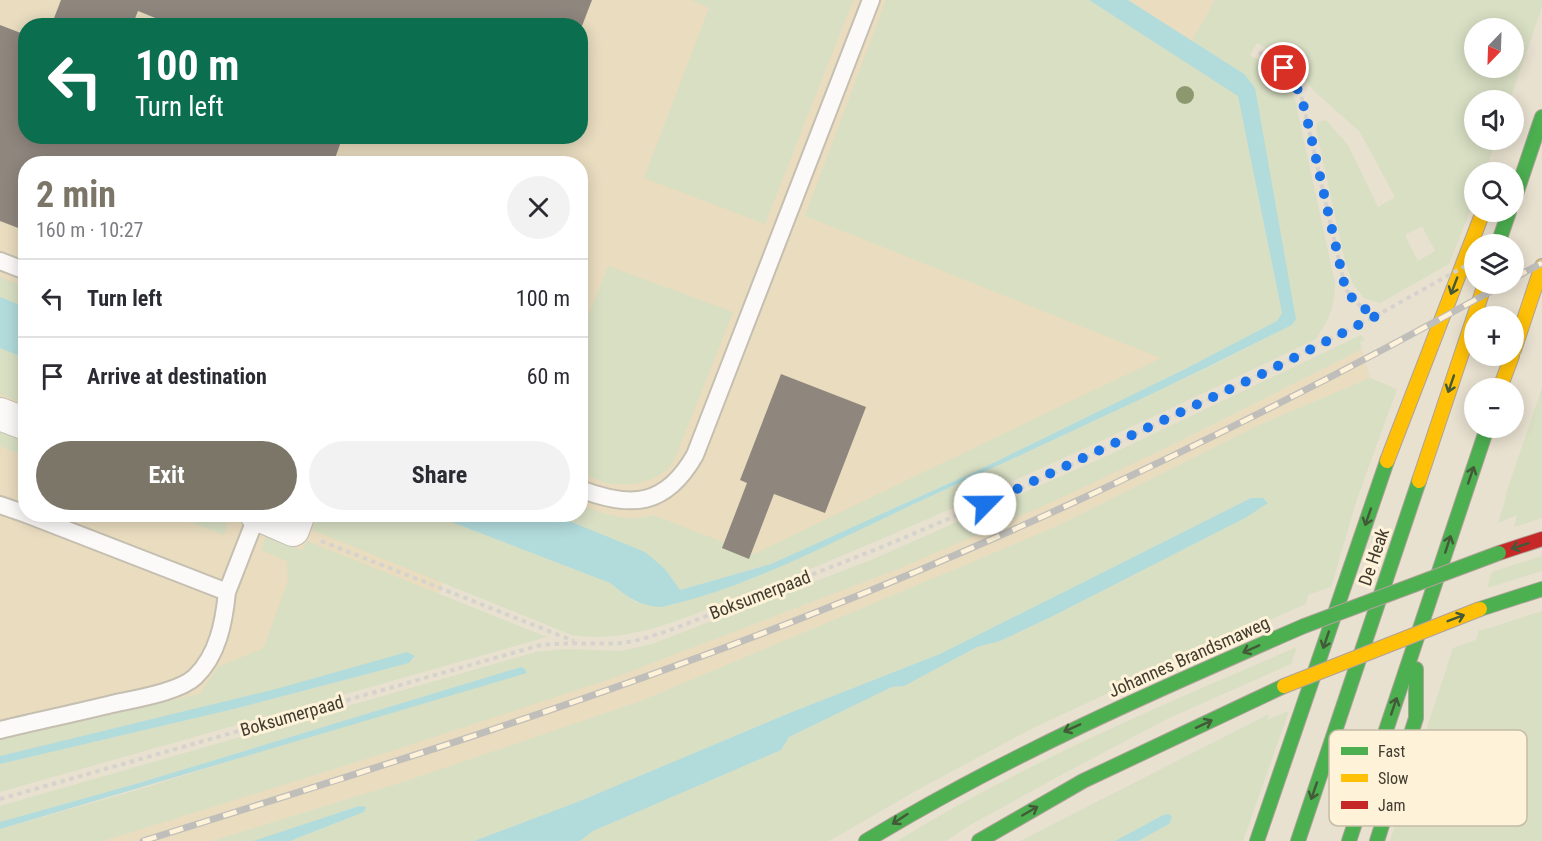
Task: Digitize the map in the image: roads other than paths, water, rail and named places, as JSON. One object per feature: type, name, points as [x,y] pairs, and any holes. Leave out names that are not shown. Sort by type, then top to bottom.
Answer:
[{"type":"highway","points":[[1511,162],[1540,122]]},
{"type":"highway","points":[[1524,170],[1540,122]]},
{"type":"highway","points":[[1257,841],[1384,469],[1479,222]]},
{"type":"highway","points":[[1524,320],[1542,266]]},
{"type":"highway","name":"De Heak","points":[[1335,730],[1482,294]]},
{"type":"highway","points":[[1386,730],[1484,438]]},
{"type":"highway","name":"Johannes Brandsmaweg","points":[[866,841],[917,808],[1065,731],[1304,626],[1542,539]]},
{"type":"highway","points":[[980,841],[1083,781],[1284,686],[1479,609],[1542,589]]},
{"type":"highway","points":[[1412,730],[1416,718],[1416,640]]},
{"type":"highway","name":"De Heak","points":[[1298,841],[1329,749]]},
{"type":"highway","points":[[1348,841],[1353,826]]},
{"type":"highway","points":[[1377,841],[1382,826]]},
{"type":"street","points":[[0,414],[18,421]]},
{"type":"lane","points":[[588,492],[605,499],[623,501],[640,500],[655,495],[672,485],[685,472],[695,455],[871,0]]},
{"type":"lane","points":[[0,261],[18,268]]},
{"type":"lane","points":[[0,505],[18,511]]},
{"type":"lane","points":[[47,522],[227,592]]},
{"type":"lane","points":[[0,730],[165,692],[194,678],[208,662],[216,643],[224,618],[227,592],[254,522]]},
{"type":"water","points":[[1089,0],[1128,0],[1244,74],[1255,88],[1296,319],[1292,325],[1151,394],[759,576],[662,607],[640,603],[610,583],[451,522],[571,522],[645,552],[665,569],[680,590],[771,564],[983,468],[1277,321],[1282,313],[1238,96]]},
{"type":"water","points":[[0,297],[18,304],[18,355],[0,348]]},
{"type":"water","points":[[1251,498],[1263,498],[1268,503],[1245,518],[1053,616],[1000,641],[977,647],[904,686],[892,687],[789,737],[781,750],[593,831],[580,841],[474,841],[580,801],[792,712],[940,654]]},
{"type":"water","points":[[407,652],[415,656],[409,663],[238,708],[0,764],[0,756],[276,689]]},
{"type":"water","points":[[521,667],[527,673],[0,829],[0,822],[139,783]]},
{"type":"water","points":[[359,806],[366,807],[364,812],[290,841],[253,841]]},
{"type":"water","points":[[1169,814],[1172,817],[1169,824],[1138,841],[1115,841],[1163,815]]},
{"type":"railway","points":[[1524,273],[1542,263]]},
{"type":"railway","points":[[143,841],[398,761],[566,704],[817,612],[1080,500],[1336,374],[1486,294]]}]
